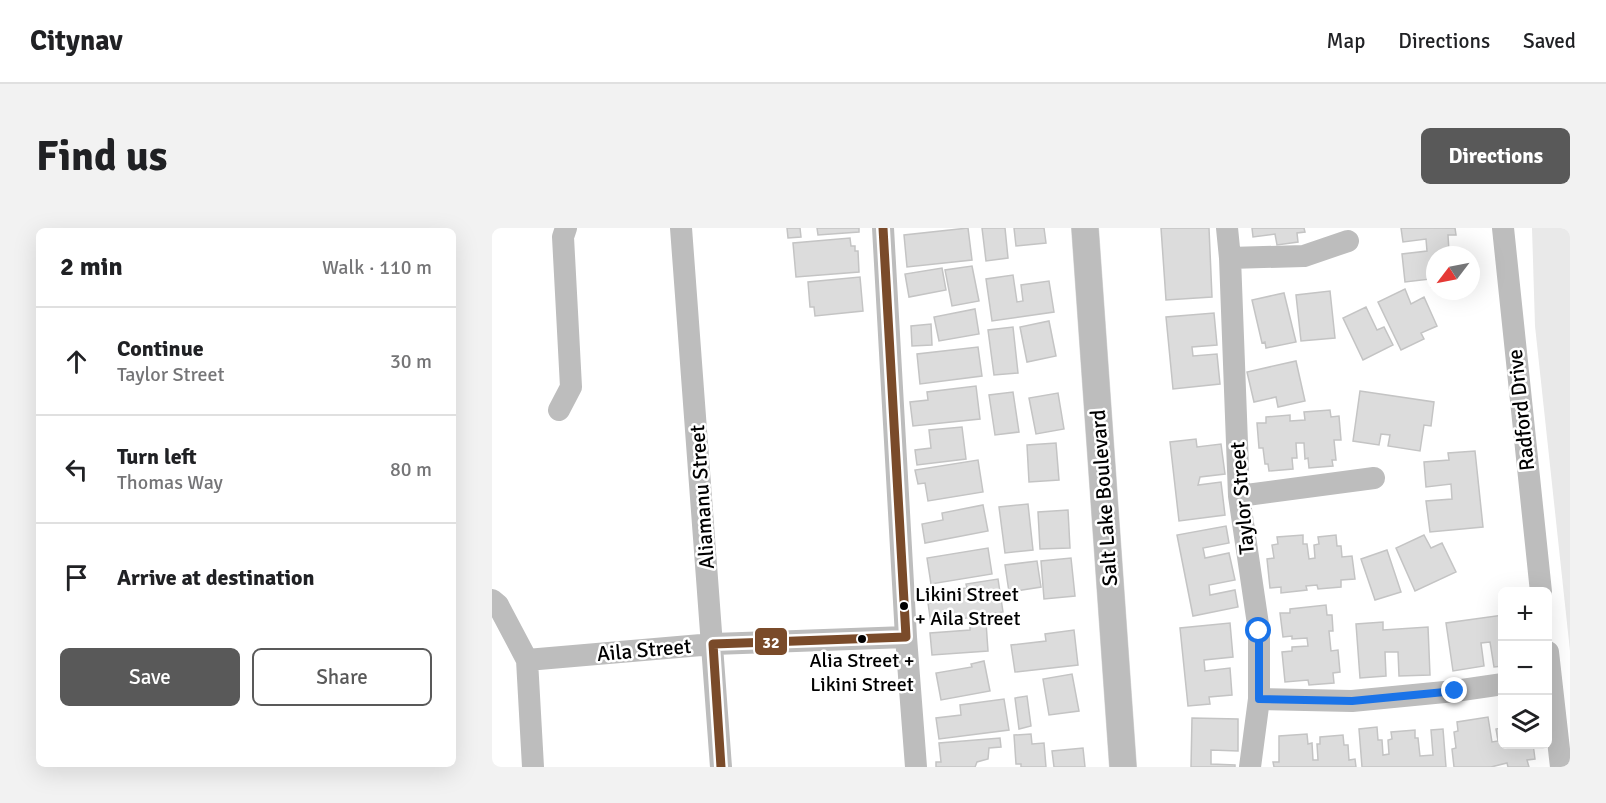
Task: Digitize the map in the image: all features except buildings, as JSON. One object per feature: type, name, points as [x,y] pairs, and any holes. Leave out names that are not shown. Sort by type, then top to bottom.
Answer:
[{"type":"main road","name":"Salt Lake Boulevard","points":[[1085,228],[1123,767]]},
{"type":"street","points":[[559,410],[571,387],[563,237],[566,228]]},
{"type":"street","name":"Aliamanu Street","points":[[681,228],[721,767]]},
{"type":"street","points":[[883,228],[906,637],[916,767]]},
{"type":"street","name":"Taylor Street","points":[[1227,228],[1239,496],[1259,631],[1259,699],[1250,767]]},
{"type":"street","name":"Radford Drive","points":[[1503,228],[1541,587]]},
{"type":"street","points":[[1230,258],[1304,256],[1348,241]]},
{"type":"street","points":[[1239,496],[1374,478]]},
{"type":"street","points":[[492,600],[498,605],[526,660],[533,767]]},
{"type":"street","name":"Aila Street","points":[[526,660],[713,644],[906,637]]},
{"type":"street","points":[[1259,699],[1352,701],[1498,685]]},
{"type":"street","points":[[1552,695],[1561,767]]},
{"type":"shaded area","points":[[1532,228],[1570,228],[1570,651],[1535,326]]},
{"type":"transit line","name":"32","points":[[721,767],[713,644],[906,637],[883,228]]},
{"type":"place","name":"Likini Street + Aila Street","points":[[904,606]]},
{"type":"place","name":"Alia Street + Likini Street","points":[[862,639]]},
{"type":"route","points":[[1259,631],[1259,699],[1352,701],[1455,691]]}]
